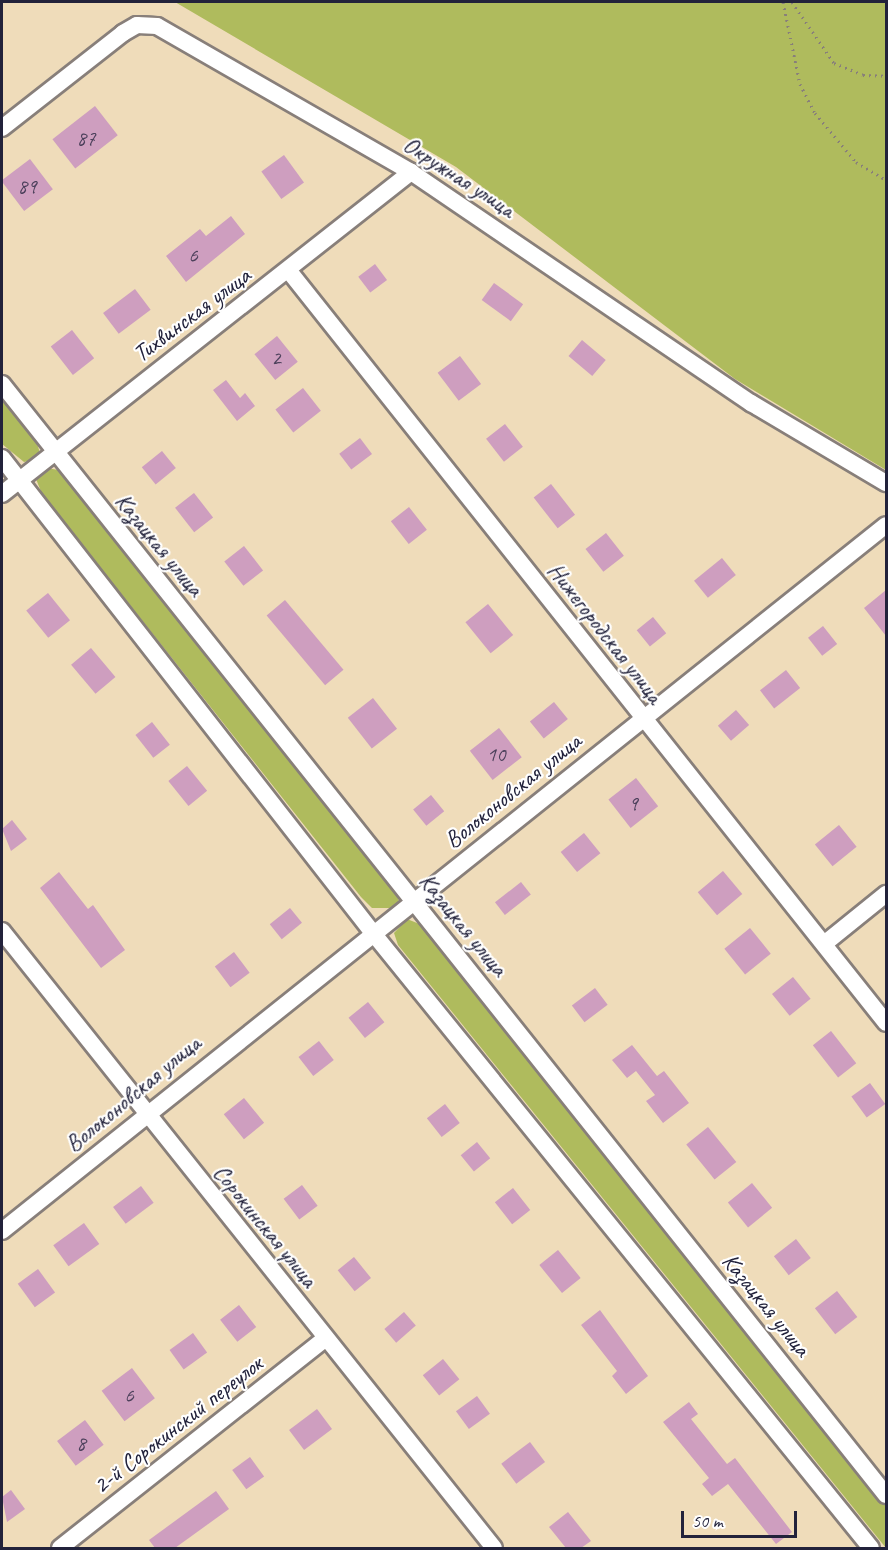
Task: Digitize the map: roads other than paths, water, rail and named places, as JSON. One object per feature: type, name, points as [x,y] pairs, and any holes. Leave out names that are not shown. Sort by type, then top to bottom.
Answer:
[{"type":"street","name":"Окружная улица","points":[[2,128],[123,33],[137,25],[157,26],[411,172],[751,403],[886,483]]},
{"type":"street","name":"Тихвинская улица","points":[[2,494],[53,452],[289,271],[411,172]]},
{"type":"street","name":"Нижегородская улица","points":[[289,271],[641,718],[886,1023]]},
{"type":"street","name":"Казацкая улица","points":[[2,384],[53,452],[886,1495]]},
{"type":"street","points":[[2,458],[373,933],[871,1548]]},
{"type":"street","name":"Волоконовская улица","points":[[2,1231],[145,1113],[414,902],[641,718],[886,525]]},
{"type":"street","points":[[824,944],[886,894]]},
{"type":"street","name":"Сорокинская улица","points":[[2,931],[325,1339],[494,1548]]},
{"type":"street","name":"2-й Сорокинский переулок","points":[[60,1548],[325,1339]]}]
